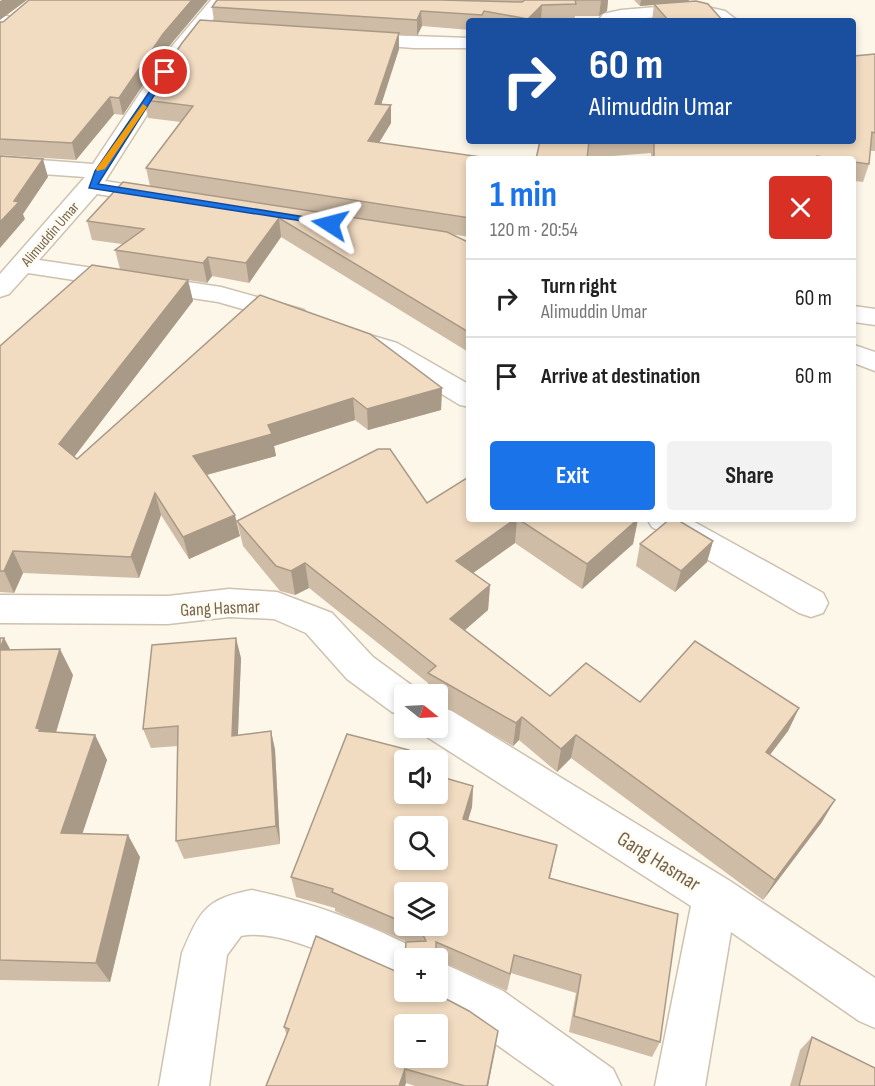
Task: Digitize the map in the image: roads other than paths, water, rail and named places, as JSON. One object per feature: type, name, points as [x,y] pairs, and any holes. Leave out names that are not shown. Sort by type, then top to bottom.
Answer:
[{"type":"street","name":"Alimuddin Umar","points":[[0,289],[23,266],[96,178],[195,28],[226,2]]},
{"type":"street","points":[[609,18],[700,8],[722,14],[726,18]]},
{"type":"street","points":[[195,28],[219,30]]},
{"type":"street","points":[[334,38],[414,43],[466,43]]},
{"type":"street","points":[[0,164],[96,178],[183,200]]},
{"type":"street","points":[[23,266],[221,295],[387,349],[466,396]]},
{"type":"street","points":[[856,314],[875,317]]},
{"type":"street","points":[[856,354],[875,362]]},
{"type":"street","points":[[668,522],[811,603]]},
{"type":"street","name":"Gang Hasmar","points":[[0,609],[168,610],[229,603],[277,606],[319,623],[360,668],[394,693]]},
{"type":"street","name":"Gang Hasmar","points":[[448,729],[715,896],[875,1005]]},
{"type":"street","points":[[680,1086],[715,896]]},
{"type":"street","points":[[184,1086],[205,953],[216,930],[230,916],[252,912],[304,923],[357,943],[394,962]]},
{"type":"street","points":[[448,989],[486,1008],[596,1086]]}]
